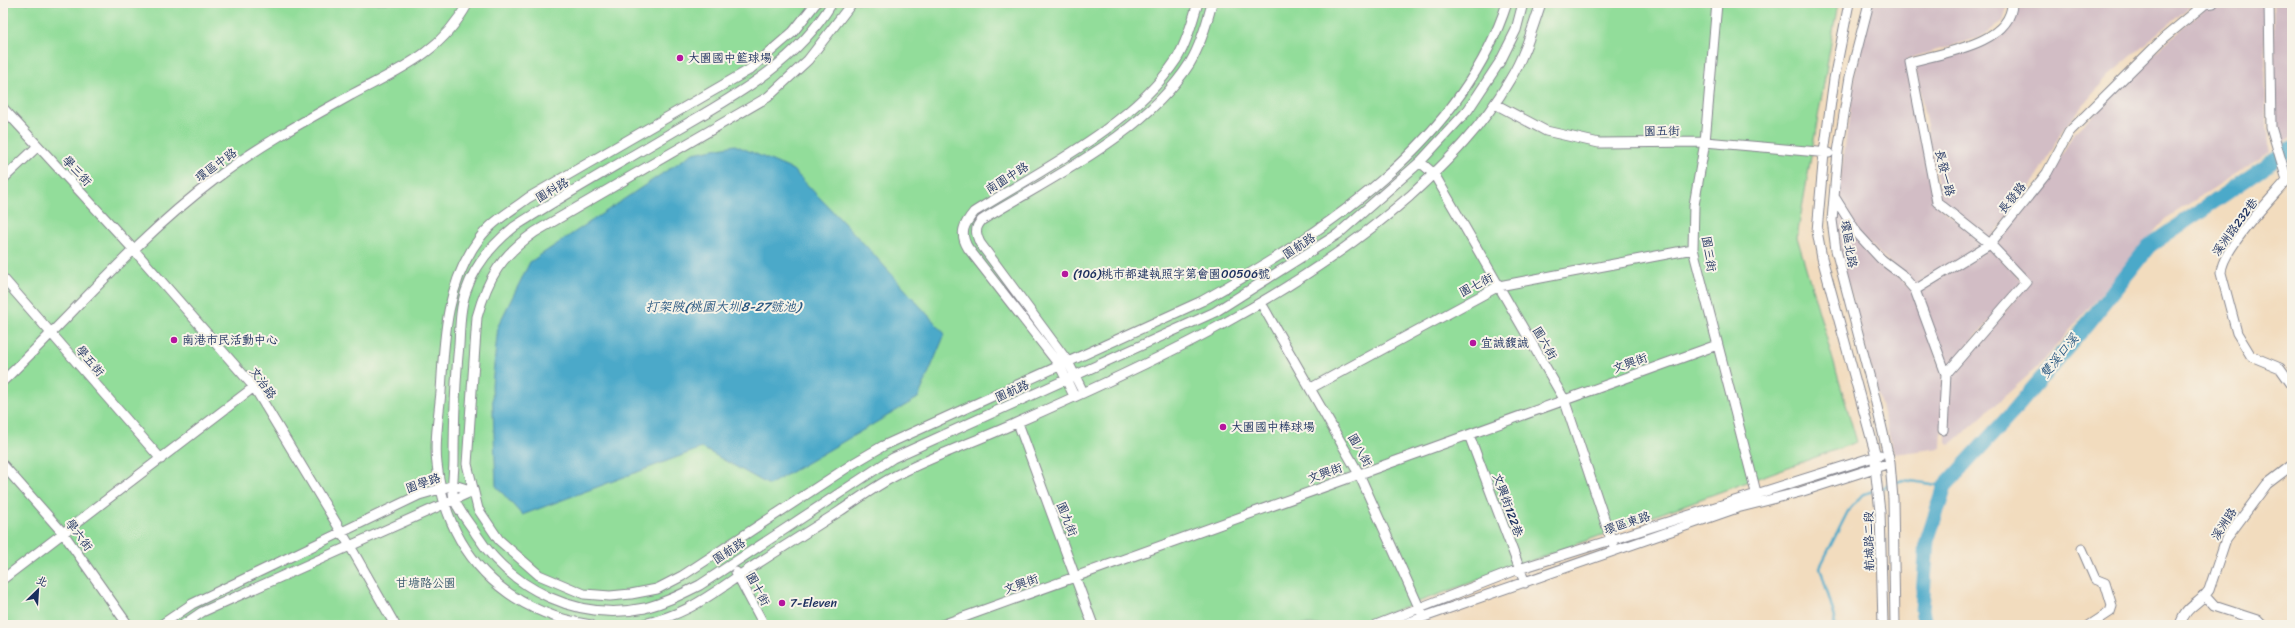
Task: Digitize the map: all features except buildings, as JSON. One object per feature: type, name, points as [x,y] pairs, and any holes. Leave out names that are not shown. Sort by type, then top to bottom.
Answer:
[{"type":"street","name":"環區中路","points":[[3,381],[51,335],[134,250],[214,180],[261,148],[353,94],[403,69],[423,55],[447,33],[468,3]]},
{"type":"street","points":[[591,625],[556,618],[519,600],[499,586],[480,570],[452,524],[443,504],[436,462],[443,357],[449,312],[460,273],[479,238],[494,223],[528,198],[749,70],[793,32],[816,3]]},
{"type":"street","name":"園科路","points":[[454,499],[454,404],[462,312],[466,291],[483,257],[495,243],[535,213],[739,94],[789,55],[812,30],[832,3]]},
{"type":"street","points":[[852,3],[808,60],[768,97],[535,232],[517,245],[492,273],[483,295],[477,317],[467,464],[478,509],[499,540],[539,575],[584,594],[610,596],[631,594],[656,588],[682,576],[854,463],[883,446],[1202,301],[1238,281],[1306,238],[1382,180],[1445,116],[1475,76],[1498,31],[1508,3]]},
{"type":"street","name":"南園中路","points":[[1064,364],[968,248],[963,240],[964,225],[974,212],[1095,137],[1130,110],[1156,85],[1177,59],[1190,28],[1198,3]]},
{"type":"street","name":"南園中路","points":[[1083,392],[1071,378],[1064,364],[980,243],[976,233],[977,225],[1102,147],[1146,113],[1169,90],[1190,62],[1200,39],[1212,3]]},
{"type":"street","name":"園航路","points":[[454,499],[482,544],[499,564],[526,585],[552,600],[580,608],[612,611],[645,608],[673,599],[730,565],[893,458],[1215,312],[1273,277],[1338,234],[1420,162],[1468,110],[1501,60],[1516,30],[1523,3]]},
{"type":"street","points":[[640,625],[686,611],[896,475],[1018,423],[1211,332],[1332,259],[1394,209],[1434,174],[1463,144],[1495,104],[1510,80],[1522,57],[1541,3]]},
{"type":"street","name":"園三街","points":[[1717,3],[1705,142],[1694,205],[1693,249],[1759,503]]},
{"type":"street","points":[[1849,3],[1834,79],[1824,153],[1817,231],[1820,251],[1876,456]]},
{"type":"street","name":"環區北路","points":[[1869,3],[1850,77],[1838,152],[1832,220],[1836,250],[1873,390],[1890,463]]},
{"type":"street","name":"長發一路","points":[[1946,374],[2026,282],[1990,244],[1938,202],[1910,62],[1990,37],[2007,23],[2012,3]]},
{"type":"street","name":"長發路","points":[[1915,290],[1990,244],[2047,173],[2069,132],[2164,38],[2205,4],[2213,3]]},
{"type":"street","name":"溪洲路232巷","points":[[2269,3],[2271,127],[2275,145],[2288,180],[2252,221],[2225,258],[2221,267],[2221,273],[2224,290],[2240,339],[2251,356],[2280,368],[2292,385]]},
{"type":"street","name":"園五街","points":[[1495,104],[1546,131],[1599,143],[1705,142],[1824,153],[1838,152]]},
{"type":"street","name":"學三街","points":[[3,108],[134,250]]},
{"type":"street","points":[[3,179],[38,146]]},
{"type":"street","name":"園六街","points":[[1420,162],[1434,174],[1564,399],[1610,541],[1616,552]]},
{"type":"street","points":[[1835,198],[1857,233],[1881,259],[1901,274],[1915,290],[1946,374],[1943,430]]},
{"type":"street","name":"園七街","points":[[1311,388],[1499,286],[1693,249]]},
{"type":"street","name":"文治路","points":[[134,250],[254,387],[350,546],[395,625]]},
{"type":"street","name":"學五街","points":[[3,278],[160,459]]},
{"type":"street","name":"園八街","points":[[1261,303],[1359,474],[1422,613]]},
{"type":"street","name":"文興街","points":[[942,625],[1717,344]]},
{"type":"street","name":"南園中路","points":[[1071,378],[1074,396]]},
{"type":"street","points":[[3,579],[254,387]]},
{"type":"street","name":"園九街","points":[[1018,423],[1094,625]]},
{"type":"street","name":"文興街122巷","points":[[1469,435],[1525,583]]},
{"type":"street","name":"環區東路","points":[[1401,625],[1422,613],[1519,569],[1887,453]]},
{"type":"street","name":"航城路二段","points":[[1876,456],[1875,467],[1879,495],[1883,625]]},
{"type":"street","name":"環區東路","points":[[1376,625],[1525,583],[1737,508],[1759,503],[1890,463]]},
{"type":"street","name":"航城路二段","points":[[1890,463],[1895,625]]},
{"type":"street","name":"學六街","points":[[3,465],[63,533],[128,625]]},
{"type":"street","name":"溪洲路","points":[[2205,596],[2226,540],[2266,484],[2292,465]]},
{"type":"street","name":"園學路","points":[[161,625],[192,604],[341,531],[419,495],[454,485],[473,491]]},
{"type":"street","points":[[183,625],[202,612],[473,491]]},
{"type":"street","points":[[2082,549],[2095,579],[2105,583],[2112,606],[2110,612],[2090,625]]},
{"type":"street","name":"園十街","points":[[730,565],[739,576],[764,625]]},
{"type":"street","points":[[2180,625],[2188,608],[2205,596],[2214,606],[2257,620],[2262,625]]},
{"type":"shaded area","points":[[1872,3],[2008,3],[2003,21],[1981,37],[1907,59],[1936,204],[1986,244],[1915,288],[1859,233],[1838,197],[1855,74]]},
{"type":"shaded area","points":[[2016,3],[2194,3],[2108,76],[2063,129],[2038,176],[1989,241],[1941,200],[1915,65],[1983,45],[2009,28]]},
{"type":"shaded area","points":[[2247,3],[2265,3],[2266,127],[2270,152],[2165,219],[2041,364],[1950,445],[1946,443],[1948,375],[2030,282],[1993,244],[2050,175],[2074,133],[2162,46],[2205,8]]},
{"type":"shaded area","points":[[2273,3],[2292,3],[2292,136],[2279,146],[2275,129]]},
{"type":"shaded area","points":[[1837,209],[1913,291],[1944,375],[1941,448],[1894,454],[1840,253]]},
{"type":"shaded area","points":[[1989,245],[2023,282],[1946,371],[1917,291]]},
{"type":"green space","name":"甘塘路公園","points":[[5,3],[1838,3],[1797,237],[1857,442],[1355,625],[3,625]]},
{"type":"water","name":"打架陂(桃園大圳8-27號池)","points":[[735,145],[793,170],[868,248],[945,334],[918,398],[769,485],[702,448],[522,515],[496,486],[492,385],[498,326],[530,262],[693,153]]},
{"type":"waterway","name":"雙溪口溪","points":[[1925,625],[1922,610],[1927,541],[1945,486],[2011,414],[2085,327],[2149,246],[2292,148]]},
{"type":"waterway","points":[[1894,483],[1903,480],[1945,486]]},
{"type":"waterway","points":[[1879,489],[1890,485]]},
{"type":"waterway","points":[[1834,625],[1835,618],[1820,567],[1848,511],[1862,495],[1875,490]]},
{"type":"place","name":"大園國中籃球場","points":[[680,58]]},
{"type":"place","name":"(106)桃市都建執照字第會園00506號","points":[[1065,274]]},
{"type":"place","name":"南港市民活動中心","points":[[174,340]]},
{"type":"place","name":"宜誠馥誠","points":[[1473,343]]},
{"type":"place","name":"大園國中棒球場","points":[[1223,427]]},
{"type":"place","name":"7-Eleven","points":[[782,603]]}]
